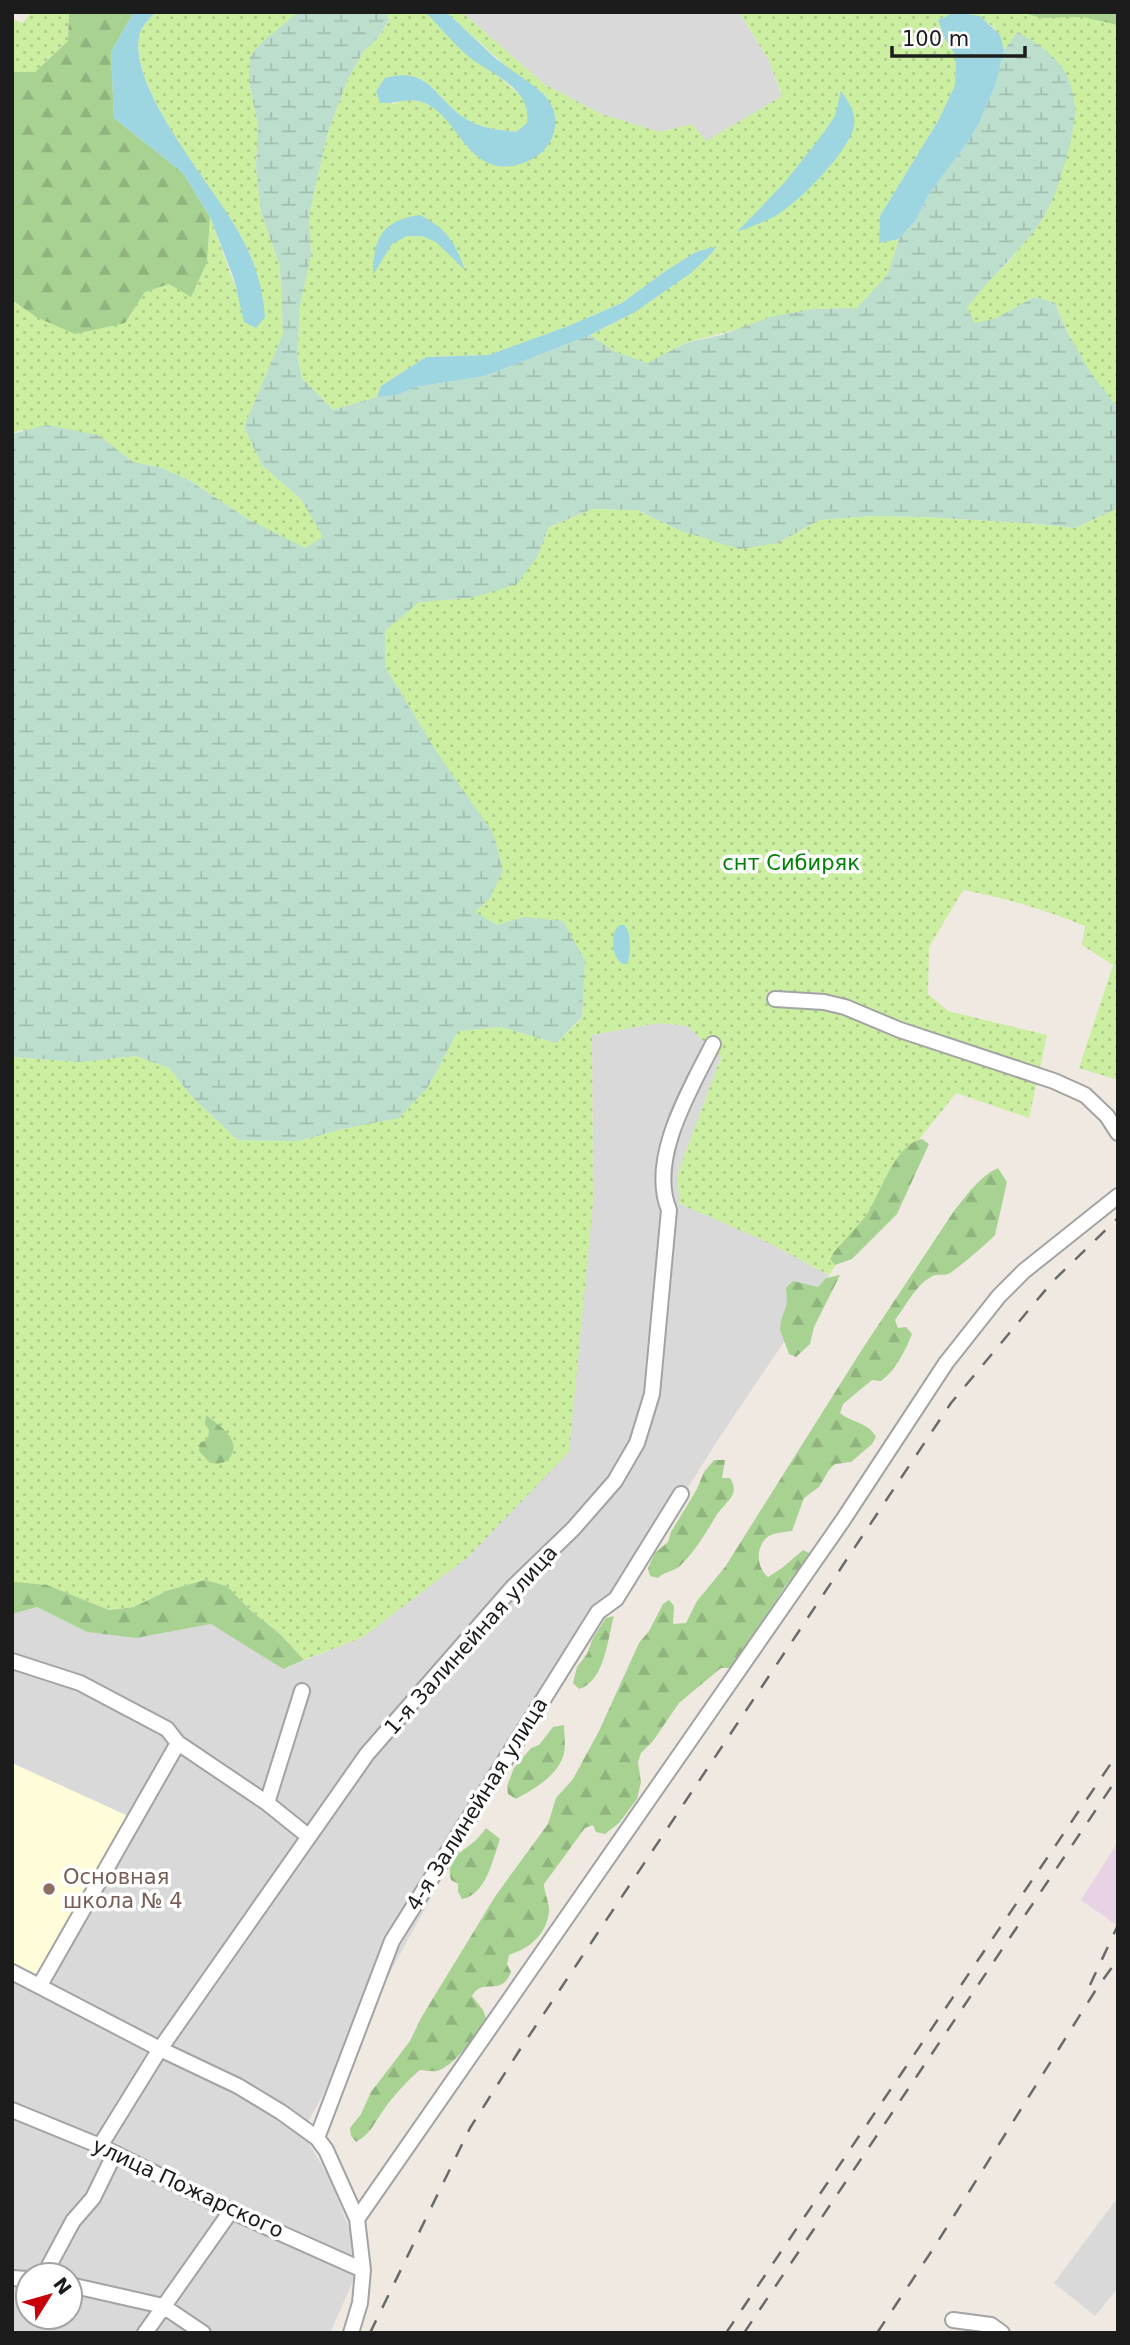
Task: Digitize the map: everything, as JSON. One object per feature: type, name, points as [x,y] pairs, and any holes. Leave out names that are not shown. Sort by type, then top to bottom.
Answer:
[{"type":"street","points":[[775,999],[824,1002],[845,1007],[900,1030],[1054,1081],[1085,1095],[1107,1116],[1118,1133]]},
{"type":"street","name":"1-я Залинейная улица","points":[[100,2146],[160,2049],[367,1754],[513,1587],[573,1529],[615,1481],[637,1443],[652,1394],[669,1210],[664,1198],[663,1173],[679,1114],[713,1044]]},
{"type":"street","points":[[357,2219],[835,1532],[946,1363],[999,1296],[1024,1271],[1118,1196]]},
{"type":"street","name":"4-я Залинейная улица","points":[[317,2138],[392,1941],[598,1612],[616,1599],[681,1494]]},
{"type":"street","points":[[12,1661],[80,1683],[167,1728],[178,1743],[267,1803],[308,1836]]},
{"type":"street","points":[[267,1803],[302,1691]]},
{"type":"street","points":[[40,1985],[178,1743]]},
{"type":"street","points":[[12,1972],[238,2086],[317,2138],[326,2150],[357,2219],[363,2270],[360,2303],[351,2333]]},
{"type":"street","name":"улица Пожарского","points":[[12,2110],[100,2146],[231,2211],[363,2270]]},
{"type":"street","points":[[50,2261],[73,2221],[93,2198],[114,2155]]},
{"type":"street","points":[[145,2333],[231,2211]]},
{"type":"street","points":[[84,2289],[163,2306],[203,2333]]},
{"type":"street","points":[[953,2320],[991,2325],[1002,2333]]},
{"type":"shaded area","points":[[462,12],[739,12],[769,61],[782,97],[706,142],[692,124],[660,132],[601,114],[544,84]]},
{"type":"shaded area","points":[[658,1023],[687,1026],[721,1057],[677,1176],[769,1243],[829,1275],[718,1440],[450,1863],[308,2122],[304,2135],[330,2179],[352,2236],[354,2279],[330,2333],[12,2333],[12,1614],[37,1607],[87,1632],[136,1638],[211,1624],[283,1669],[363,1637],[593,1203],[592,1035]]},
{"type":"shaded area","name":"Основная школа № 4","points":[[12,1763],[128,1816],[38,1975],[12,1962]]},
{"type":"shaded area","points":[[1118,1842],[1118,1926],[1081,1900]]},
{"type":"shaded area","points":[[1118,2197],[1118,2288],[1095,2316],[1054,2283]]},
{"type":"green space","points":[[31,12],[69,12],[68,41],[35,72],[12,72],[12,19],[23,23]]},
{"type":"green space","points":[[69,12],[134,12],[111,52],[114,118],[183,173],[210,217],[207,262],[191,297],[169,284],[145,292],[125,323],[75,334],[36,317],[12,300],[12,72],[35,72],[68,41]]},
{"type":"green space","points":[[156,12],[298,12],[249,82],[258,125],[256,167],[261,213],[280,266],[283,334],[244,427],[262,465],[301,499],[324,537],[305,549],[248,519],[189,480],[162,468],[133,462],[98,435],[20,430],[12,434],[12,300],[36,317],[125,323],[145,292],[169,284],[207,262],[210,217],[239,297],[251,256],[236,227],[156,104],[145,77],[139,54],[140,33]]},
{"type":"green space","points":[[298,12],[386,12],[389,20],[377,39],[363,52],[347,81],[328,132],[309,215],[311,256],[300,305],[297,355],[302,378],[333,410],[377,397],[397,395],[415,387],[485,376],[590,335],[616,352],[647,363],[686,343],[721,335],[770,317],[813,309],[857,308],[888,274],[899,239],[916,220],[929,194],[979,123],[995,86],[1004,50],[1018,32],[1025,36],[1053,57],[1068,78],[1075,111],[1071,140],[1059,182],[1043,218],[967,308],[975,323],[997,318],[1034,297],[1055,303],[1067,332],[1091,373],[1118,408],[1118,508],[1075,528],[923,517],[872,516],[819,520],[778,543],[739,549],[681,531],[637,510],[592,509],[549,527],[537,557],[517,584],[471,598],[419,602],[385,631],[385,667],[438,754],[493,833],[503,870],[490,898],[475,912],[497,925],[524,917],[563,921],[585,960],[582,1017],[556,1043],[501,1027],[458,1031],[428,1087],[399,1118],[299,1141],[238,1140],[193,1098],[169,1068],[136,1056],[80,1062],[12,1057],[12,434],[47,425],[98,435],[133,462],[162,468],[189,480],[248,519],[305,548],[323,537],[301,499],[262,465],[244,427],[283,334],[280,266],[261,213],[256,167],[258,125],[249,82],[250,57],[261,43]]},
{"type":"green space","points":[[386,12],[425,12],[523,98],[529,110],[527,123],[516,132],[489,128],[469,121],[430,86],[412,76],[385,78],[376,91],[393,104],[407,99],[422,102],[439,111],[453,127],[505,167],[545,95],[517,76],[446,12],[462,12],[544,84],[601,114],[660,132],[692,124],[706,141],[782,96],[769,61],[739,12],[955,12],[938,20],[945,39],[956,56],[955,85],[938,121],[880,216],[879,243],[899,239],[888,274],[857,308],[813,309],[685,343],[647,364],[616,352],[590,335],[657,297],[716,247],[696,252],[622,303],[571,325],[489,355],[426,357],[381,386],[377,397],[333,410],[302,378],[297,355],[300,305],[311,256],[309,215],[328,132],[347,81],[363,52],[377,39],[389,21]]},
{"type":"green space","points":[[959,12],[1118,12],[1118,109],[1115,129],[1118,131],[1118,408],[1090,373],[1055,303],[1034,297],[997,318],[975,324],[967,308],[981,289],[1011,259],[1044,216],[1018,32],[1004,50],[998,34],[989,23]]},
{"type":"green space","points":[[1021,12],[1118,12],[1118,25],[1083,17],[1041,18]]},
{"type":"green space","name":"снт Сибиряк","points":[[1118,508],[1118,1080],[1079,1068],[1113,965],[1082,945],[1085,926],[1025,905],[963,890],[929,947],[928,994],[948,1011],[1047,1035],[1029,1118],[956,1093],[917,1142],[829,1275],[769,1243],[680,1204],[677,1176],[721,1057],[687,1026],[658,1023],[592,1035],[593,1203],[569,1452],[468,1557],[363,1637],[304,1660],[280,1634],[250,1610],[227,1586],[205,1580],[169,1590],[134,1607],[109,1610],[47,1585],[12,1582],[12,1057],[80,1062],[136,1056],[169,1068],[193,1098],[238,1140],[299,1141],[342,1129],[428,1087],[458,1031],[501,1027],[556,1043],[582,1018],[585,960],[524,917],[497,925],[474,912],[490,898],[438,754],[385,667],[385,631],[419,601],[471,598],[537,557],[549,527],[592,509],[637,510],[681,531],[778,543],[819,520],[872,516],[923,517],[1075,528]]},
{"type":"green space","points":[[922,1139],[929,1144],[897,1214],[852,1259],[835,1265],[830,1259],[834,1252],[867,1214],[896,1160],[912,1143]]},
{"type":"green space","points":[[998,1168],[1007,1182],[995,1235],[952,1272],[933,1276],[920,1285],[895,1320],[898,1328],[906,1327],[912,1334],[900,1360],[881,1381],[872,1380],[843,1404],[840,1413],[873,1432],[876,1437],[872,1444],[851,1462],[835,1464],[829,1470],[819,1487],[804,1498],[792,1531],[774,1534],[764,1540],[759,1551],[759,1562],[768,1577],[803,1550],[811,1554],[784,1588],[737,1662],[730,1668],[721,1668],[679,1703],[653,1741],[641,1753],[638,1762],[641,1782],[637,1799],[619,1823],[605,1834],[596,1832],[593,1825],[585,1828],[544,1884],[549,1909],[541,1934],[524,1949],[509,1955],[507,1964],[511,1972],[507,1980],[497,1986],[481,1987],[472,1996],[486,2018],[471,2040],[444,2068],[435,2071],[420,2070],[415,2074],[393,2098],[370,2131],[356,2142],[351,2136],[350,2128],[361,2114],[371,2092],[410,2041],[421,2018],[496,1895],[548,1824],[556,1798],[573,1779],[599,1731],[639,1643],[649,1631],[663,1604],[669,1600],[674,1606],[673,1624],[686,1623],[697,1601],[725,1567],[861,1351],[954,1211],[979,1181]]},
{"type":"green space","points":[[840,1275],[814,1327],[810,1344],[796,1357],[789,1354],[780,1330],[787,1303],[786,1288],[793,1281],[818,1287],[826,1278]]},
{"type":"green space","points":[[206,1415],[227,1432],[233,1443],[231,1456],[224,1462],[210,1463],[199,1451],[200,1443],[208,1439]]},
{"type":"green space","points":[[714,1460],[725,1460],[722,1478],[730,1478],[733,1494],[681,1565],[658,1578],[650,1576],[648,1568],[655,1553],[668,1542],[704,1472]]},
{"type":"green space","points":[[205,1580],[227,1586],[250,1610],[280,1634],[304,1660],[283,1669],[211,1624],[136,1638],[87,1632],[37,1607],[12,1614],[12,1582],[47,1585],[109,1610],[134,1607],[169,1590]]},
{"type":"green space","points":[[614,1616],[600,1669],[588,1685],[579,1689],[573,1683],[577,1667],[606,1618]]},
{"type":"green space","points":[[564,1725],[565,1750],[557,1768],[545,1781],[516,1799],[508,1794],[507,1786],[514,1768],[531,1748],[539,1745],[553,1727]]},
{"type":"green space","points":[[486,1828],[500,1839],[483,1884],[470,1896],[462,1899],[458,1884],[451,1880],[450,1866]]},
{"type":"water","points":[[134,12],[156,12],[140,33],[139,54],[145,78],[172,132],[235,226],[252,259],[262,292],[265,317],[256,328],[244,322],[234,279],[210,217],[183,173],[114,118],[111,52]]},
{"type":"water","points":[[425,12],[446,12],[493,56],[544,95],[554,111],[555,129],[542,152],[517,165],[494,165],[470,150],[449,123],[432,107],[412,100],[380,103],[376,91],[385,78],[412,76],[430,86],[453,109],[475,124],[516,132],[527,123],[527,111],[517,91],[468,56]]},
{"type":"water","points":[[955,12],[980,16],[1000,35],[1004,50],[995,86],[968,142],[929,194],[916,220],[899,239],[879,243],[880,216],[938,121],[955,85],[956,56],[945,39],[938,20]]},
{"type":"water","points":[[841,91],[853,111],[854,120],[851,136],[844,148],[810,187],[787,208],[768,220],[737,232],[785,182],[822,135],[835,116]]},
{"type":"water","points":[[420,215],[449,237],[465,270],[436,242],[422,236],[407,236],[392,244],[373,275],[375,251],[382,233],[397,221]]},
{"type":"water","points":[[717,246],[691,273],[635,312],[590,335],[485,376],[415,387],[397,395],[377,397],[381,386],[426,357],[489,355],[571,325],[622,303],[696,252]]},
{"type":"water","points":[[620,925],[627,928],[630,942],[628,963],[623,964],[615,954],[613,944],[615,930]]},
{"type":"railway","points":[[370,2333],[470,2128],[951,1403],[1053,1281],[1118,1218]]},
{"type":"railway","points":[[726,2333],[1118,1753]]},
{"type":"railway","points":[[744,2333],[1118,1777]]},
{"type":"railway","points":[[1090,1985],[1118,1925]]},
{"type":"railway","points":[[877,2333],[1118,1959]]},
{"type":"place","name":"Основная школа № 4","points":[[49,1889]]}]
